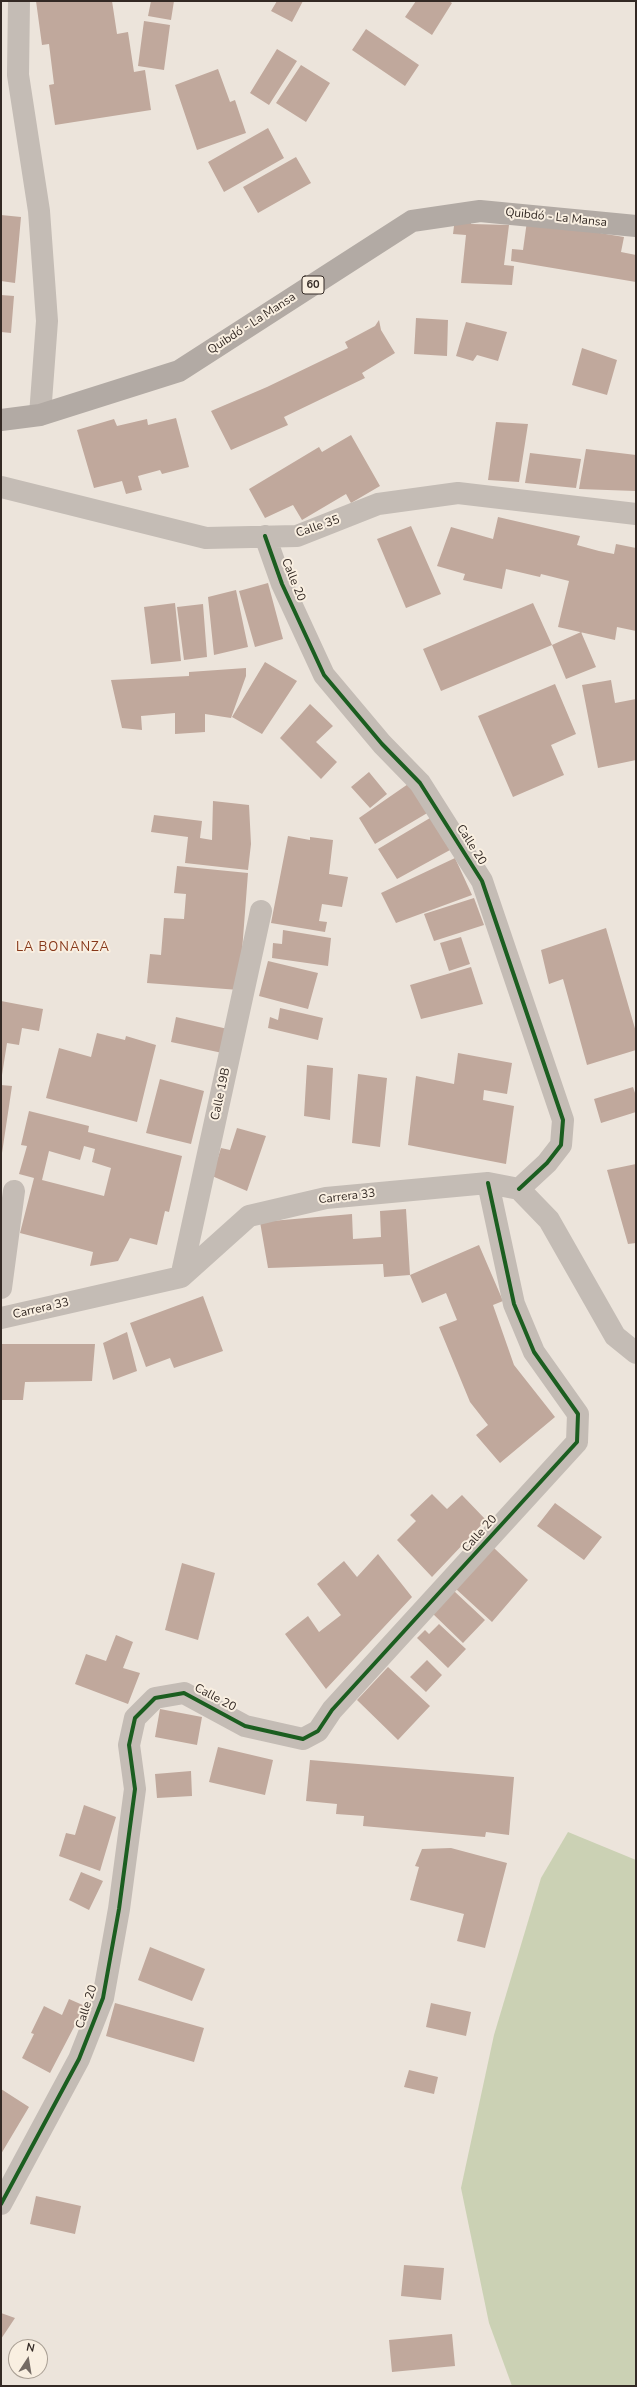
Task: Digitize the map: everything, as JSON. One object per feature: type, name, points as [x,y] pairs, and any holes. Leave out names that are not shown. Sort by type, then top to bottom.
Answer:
[{"type":"main road","name":"Quibdó - La Mansa","points":[[1,420],[40,415],[179,371],[412,221],[480,210],[636,226]]},
{"type":"street","points":[[18,1],[18,75],[39,211],[47,321],[40,415]]},
{"type":"street","name":"Calle 35","points":[[1,487],[206,538],[297,536],[378,504],[458,493],[636,514]]},
{"type":"street","name":"Calle 20","points":[[265,536],[282,584],[324,675],[382,744],[420,783],[482,881],[563,1120],[562,1145],[547,1163],[519,1190]]},
{"type":"street","name":"Calle 19B","points":[[181,1277],[261,911]]},
{"type":"street","name":"Calle 20","points":[[1,2204],[79,2059],[103,1998],[119,1909],[135,1789],[129,1745],[135,1718],[155,1698],[184,1693],[245,1726],[303,1739],[318,1731],[332,1710],[577,1442],[578,1414],[534,1352],[514,1304],[488,1183]]},
{"type":"street","name":"Carrera 33","points":[[1,1318],[181,1277],[249,1216],[326,1198],[488,1183],[519,1190]]},
{"type":"street","points":[[519,1190],[549,1220],[616,1336],[636,1353]]},
{"type":"street","points":[[1,1288],[14,1192]]},
{"type":"green space","points":[[568,1832],[636,1860],[636,2386],[512,2386],[489,2323],[461,2188],[494,2035],[541,1878]]},
{"type":"building","points":[[36,1],[112,1],[117,34],[128,32],[134,72],[145,70],[151,110],[55,125],[49,85],[54,84],[49,44],[42,45]]},
{"type":"building","points":[[151,1],[174,1],[171,20],[148,16]]},
{"type":"building","points":[[277,1],[303,1],[292,22],[271,11]]},
{"type":"building","points":[[416,1],[449,1],[452,3],[432,35],[405,17]]},
{"type":"building","points":[[144,21],[170,25],[164,70],[138,66]]},
{"type":"building","points":[[366,29],[419,65],[405,86],[352,50]]},
{"type":"building","points":[[277,49],[297,61],[269,105],[250,93]]},
{"type":"building","points":[[301,65],[330,83],[306,122],[276,103]]},
{"type":"building","points":[[218,69],[230,102],[235,100],[246,133],[197,150],[175,85]]},
{"type":"building","points":[[268,128],[284,158],[224,192],[208,162]]},
{"type":"building","points":[[296,157],[311,183],[258,213],[243,187]]},
{"type":"building","points":[[1,215],[21,217],[15,283],[1,281]]},
{"type":"building","points":[[455,218],[471,218],[471,224],[509,225],[504,265],[514,266],[512,285],[461,283],[466,235],[453,234]]},
{"type":"building","points":[[527,221],[624,237],[621,252],[636,255],[636,282],[511,261],[512,249],[523,250]]},
{"type":"building","points":[[1,295],[14,296],[11,333],[1,332]]},
{"type":"building","points":[[416,318],[448,320],[447,356],[414,354]]},
{"type":"building","points":[[379,320],[381,330],[395,353],[362,373],[365,378],[284,417],[288,425],[231,450],[211,411],[267,387],[348,348],[345,342],[375,326]]},
{"type":"building","points":[[466,322],[507,332],[498,361],[477,355],[473,361],[456,356]]},
{"type":"building","points":[[582,348],[617,360],[607,395],[572,385]]},
{"type":"building","points":[[176,418],[189,467],[162,474],[160,470],[138,476],[142,490],[126,494],[122,481],[94,488],[77,430],[114,419],[117,426],[147,419],[148,425]]},
{"type":"building","points":[[496,422],[528,424],[519,482],[488,480]]},
{"type":"building","points":[[351,435],[380,486],[351,503],[346,494],[302,520],[293,505],[265,518],[249,489],[319,447],[322,452]]},
{"type":"building","points":[[586,449],[636,455],[636,491],[579,489]]},
{"type":"building","points":[[530,453],[581,459],[576,488],[525,483]]},
{"type":"building","points":[[498,517],[580,536],[577,545],[599,551],[614,554],[616,544],[636,548],[636,631],[617,627],[615,640],[558,627],[569,581],[541,574],[540,577],[506,569],[502,589],[463,580],[465,574],[437,566],[451,527],[493,539]]},
{"type":"building","points":[[411,526],[441,594],[406,608],[377,539]]},
{"type":"building","points":[[268,583],[283,639],[255,647],[239,591]]},
{"type":"building","points":[[236,590],[248,647],[214,655],[208,597]]},
{"type":"building","points":[[175,603],[181,661],[151,664],[144,607]]},
{"type":"building","points":[[533,603],[552,645],[441,691],[423,649]]},
{"type":"building","points":[[203,604],[207,657],[184,660],[177,607]]},
{"type":"building","points":[[581,632],[596,667],[566,679],[552,645]]},
{"type":"building","points":[[265,662],[297,681],[262,734],[232,717]]},
{"type":"building","points":[[246,668],[246,676],[231,718],[205,714],[205,732],[175,734],[175,713],[141,716],[142,730],[122,728],[111,680],[189,676],[189,672]]},
{"type":"building","points":[[611,680],[615,703],[636,699],[636,760],[598,768],[582,685]]},
{"type":"building","points":[[555,684],[576,734],[551,745],[564,775],[513,797],[478,716]]},
{"type":"building","points":[[310,704],[333,726],[316,742],[337,762],[321,779],[280,738]]},
{"type":"building","points":[[369,772],[387,794],[370,808],[351,787]]},
{"type":"building","points":[[411,782],[429,812],[375,844],[359,818]]},
{"type":"building","points":[[213,801],[249,805],[251,844],[248,870],[185,863],[188,837],[151,832],[154,815],[202,821],[200,838],[212,840]]},
{"type":"building","points":[[430,818],[450,850],[397,879],[378,849]]},
{"type":"building","points":[[288,836],[310,840],[310,837],[333,840],[329,874],[348,877],[342,907],[322,904],[319,921],[327,922],[325,932],[271,923]]},
{"type":"building","points":[[455,858],[472,895],[396,923],[381,893]]},
{"type":"building","points":[[177,866],[248,873],[239,990],[147,983],[150,954],[161,955],[164,918],[184,919],[186,894],[174,893]]},
{"type":"building","points":[[474,898],[484,925],[434,941],[424,914]]},
{"type":"building","points":[[606,928],[636,1032],[636,1050],[587,1065],[563,979],[549,984],[541,950]]},
{"type":"building","points":[[283,930],[331,938],[328,966],[272,958],[273,943],[282,944]]},
{"type":"building","points":[[461,937],[470,964],[449,971],[440,943]]},
{"type":"building","points":[[268,961],[318,973],[308,1009],[259,996]]},
{"type":"building","points":[[471,967],[483,1004],[421,1019],[410,985]]},
{"type":"building","points":[[1,1001],[43,1009],[39,1031],[22,1028],[19,1045],[7,1043],[2,1075]]},
{"type":"building","points":[[280,1008],[323,1018],[318,1040],[268,1028],[270,1017],[278,1020]]},
{"type":"building","points":[[176,1017],[232,1030],[227,1054],[171,1042]]},
{"type":"building","points":[[97,1033],[125,1040],[126,1036],[156,1045],[137,1122],[46,1098],[59,1048],[91,1057]]},
{"type":"building","points":[[458,1053],[512,1063],[507,1094],[484,1090],[483,1100],[514,1106],[506,1164],[408,1145],[416,1076],[454,1084]]},
{"type":"building","points":[[307,1065],[333,1068],[330,1120],[304,1116]]},
{"type":"building","points":[[358,1074],[387,1078],[380,1147],[352,1143]]},
{"type":"building","points":[[160,1079],[204,1091],[191,1144],[146,1133]]},
{"type":"building","points":[[1,1085],[12,1086],[2,1153],[1,1153]]},
{"type":"building","points":[[633,1087],[636,1096],[636,1112],[601,1123],[594,1099]]},
{"type":"building","points":[[29,1111],[89,1126],[88,1132],[182,1156],[169,1212],[165,1211],[157,1245],[130,1238],[118,1261],[90,1266],[93,1252],[20,1233],[34,1178],[19,1174],[27,1146],[21,1145]],"holes":[[[84,1146],[95,1149],[92,1162],[111,1168],[104,1196],[42,1180],[49,1151],[80,1160]]]},
{"type":"building","points":[[237,1128],[266,1136],[247,1191],[212,1176],[221,1148],[230,1150]]},
{"type":"building","points":[[636,1164],[636,1243],[628,1244],[607,1170]]},
{"type":"building","points":[[406,1209],[410,1275],[384,1277],[383,1264],[268,1268],[260,1222],[352,1214],[353,1239],[381,1237],[380,1211]]},
{"type":"building","points":[[479,1245],[503,1301],[493,1305],[514,1365],[555,1417],[500,1463],[476,1435],[488,1425],[470,1402],[439,1327],[457,1320],[446,1293],[422,1303],[410,1275]]},
{"type":"building","points":[[203,1296],[223,1351],[174,1368],[170,1358],[146,1367],[130,1323]]},
{"type":"building","points":[[127,1332],[137,1371],[113,1380],[103,1343]]},
{"type":"building","points":[[1,1344],[95,1344],[92,1381],[25,1382],[23,1400],[1,1400]]},
{"type":"building","points":[[432,1494],[447,1509],[462,1495],[486,1520],[432,1577],[397,1540],[416,1521],[410,1515]]},
{"type":"building","points":[[555,1503],[602,1537],[584,1560],[537,1526]]},
{"type":"building","points":[[494,1548],[528,1580],[492,1622],[456,1589]]},
{"type":"building","points":[[378,1554],[412,1597],[326,1689],[285,1634],[308,1616],[319,1632],[341,1615],[317,1584],[344,1561],[357,1577]]},
{"type":"building","points":[[182,1563],[215,1573],[198,1640],[165,1630]]},
{"type":"building","points":[[454,1591],[485,1620],[463,1643],[432,1613]]},
{"type":"building","points":[[439,1624],[466,1649],[448,1668],[417,1638],[425,1630],[429,1634]]},
{"type":"building","points":[[116,1635],[133,1642],[123,1668],[140,1673],[128,1704],[75,1684],[86,1654],[106,1661]]},
{"type":"building","points":[[427,1660],[442,1675],[426,1692],[410,1677]]},
{"type":"building","points":[[388,1667],[430,1706],[398,1740],[357,1700]]},
{"type":"building","points":[[160,1709],[202,1717],[197,1745],[155,1737]]},
{"type":"building","points":[[218,1747],[273,1760],[265,1795],[209,1782]]},
{"type":"building","points":[[310,1760],[514,1777],[509,1835],[486,1832],[485,1837],[363,1826],[364,1816],[336,1814],[337,1804],[306,1801]]},
{"type":"building","points":[[191,1771],[192,1796],[157,1798],[155,1774]]},
{"type":"building","points":[[84,1805],[116,1817],[100,1871],[59,1856],[66,1833],[75,1835]]},
{"type":"building","points":[[451,1848],[507,1863],[485,1948],[457,1941],[464,1914],[410,1900],[419,1867],[415,1866],[422,1849]]},
{"type":"building","points":[[81,1872],[103,1881],[89,1910],[69,1900]]},
{"type":"building","points":[[150,1947],[205,1969],[192,2001],[138,1980]]},
{"type":"building","points":[[69,1999],[85,2006],[50,2073],[22,2058],[34,2034],[31,2033],[44,2006],[62,2015]]},
{"type":"building","points":[[115,2003],[204,2028],[194,2062],[106,2036]]},
{"type":"building","points":[[431,2003],[471,2012],[466,2036],[426,2027]]},
{"type":"building","points":[[409,2070],[438,2077],[434,2094],[404,2087]]},
{"type":"building","points":[[1,2089],[29,2107],[1,2154]]},
{"type":"building","points":[[36,2196],[81,2206],[75,2234],[30,2224]]},
{"type":"building","points":[[404,2265],[444,2268],[441,2300],[401,2296]]},
{"type":"building","points":[[1,2313],[15,2318],[1,2339]]},
{"type":"building","points":[[452,2334],[455,2366],[392,2372],[389,2340]]},
{"type":"cycle path","points":[[265,536],[282,584],[324,675],[382,744],[420,783],[482,881],[563,1120],[561,1145],[547,1163],[519,1189]]},
{"type":"cycle path","points":[[1,2204],[79,2059],[103,1998],[119,1909],[135,1789],[129,1745],[135,1718],[155,1698],[184,1693],[245,1726],[303,1739],[318,1731],[332,1710],[577,1442],[578,1414],[534,1352],[514,1304],[488,1183]]},
{"type":"district","name":"LA BONANZA","points":[[63,948]]}]
